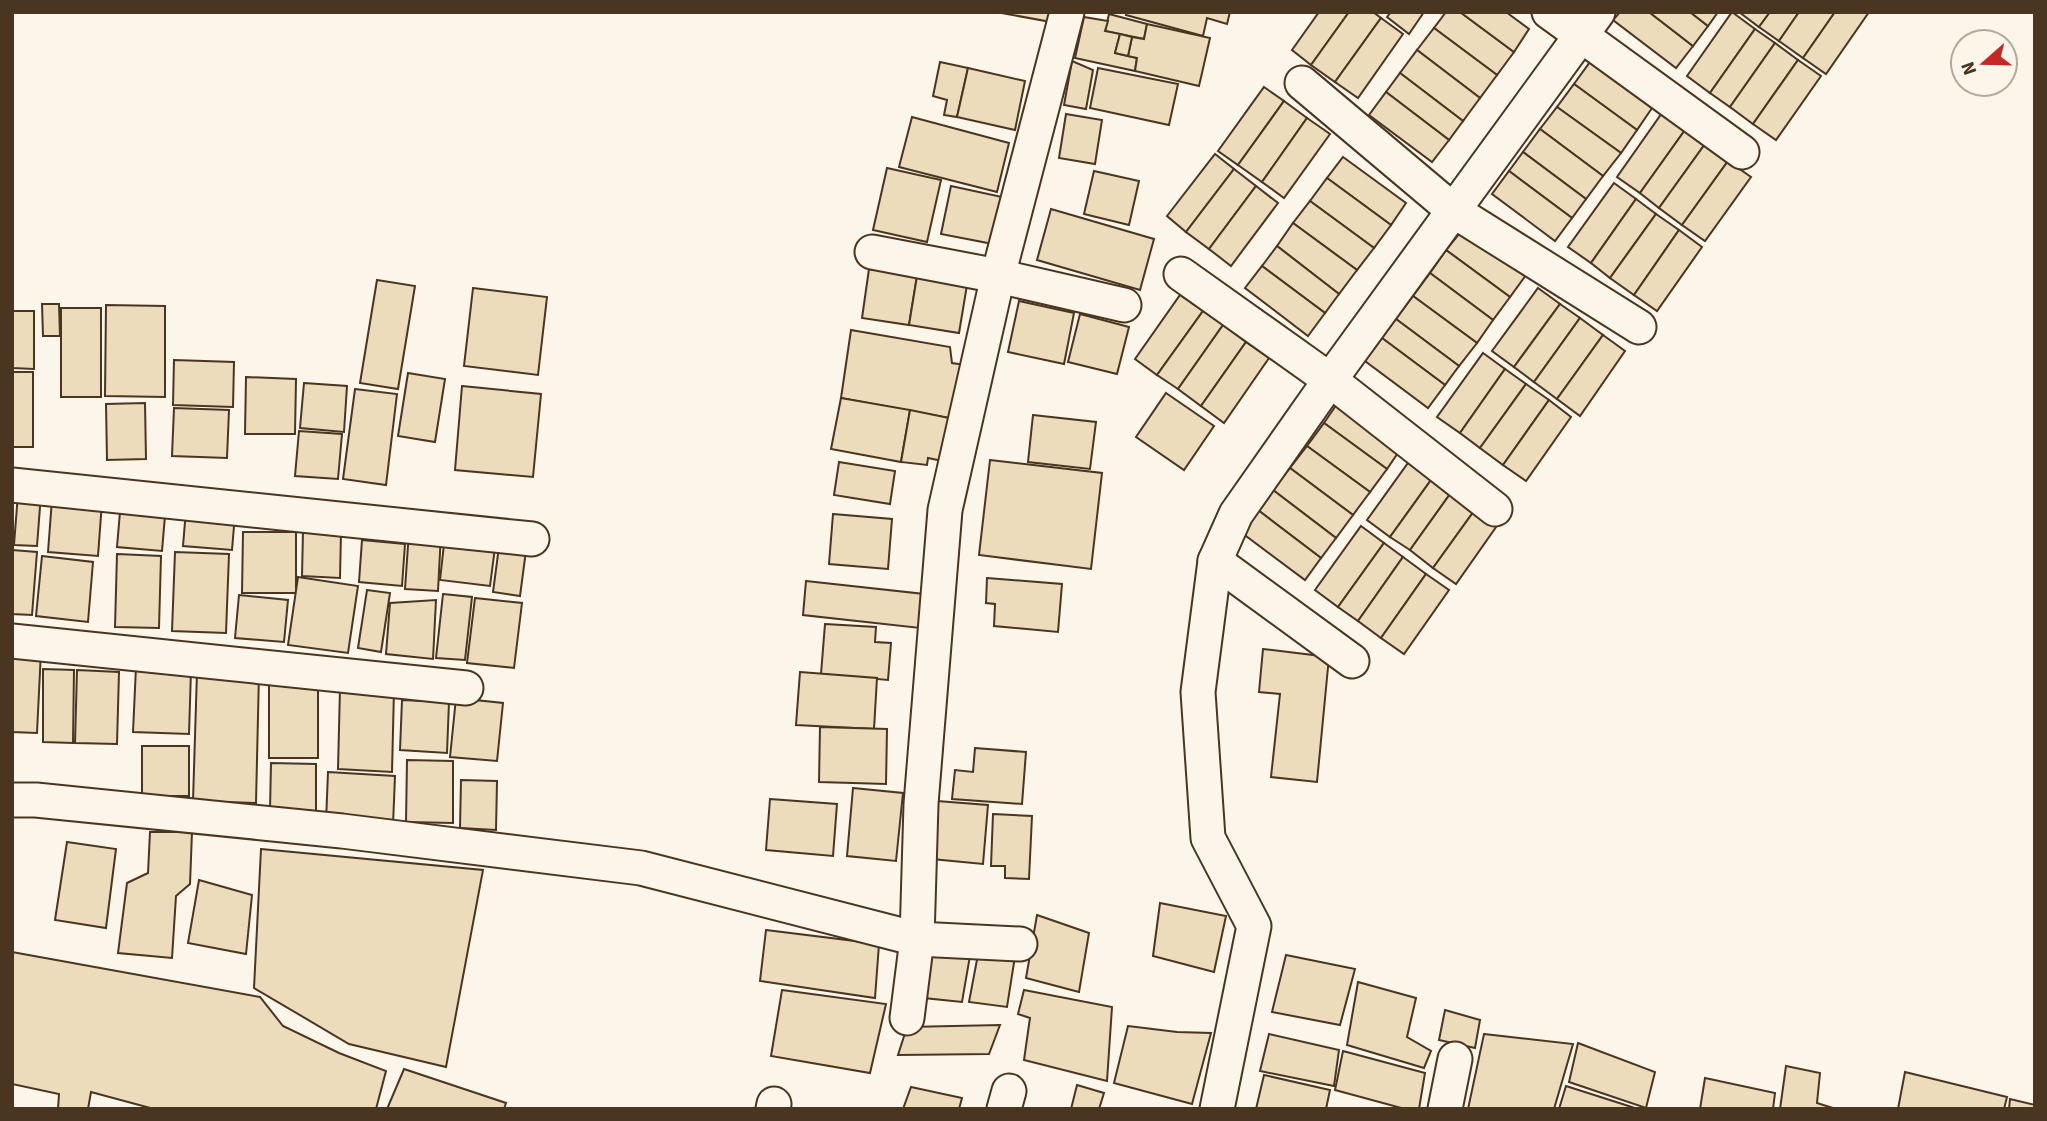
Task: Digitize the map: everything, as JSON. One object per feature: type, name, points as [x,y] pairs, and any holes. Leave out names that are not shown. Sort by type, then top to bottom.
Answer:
[{"type":"street","points":[[907,1018],[917,939],[921,804],[945,510],[998,276],[1068,12]]},
{"type":"street","points":[[1549,12],[1589,24],[1742,152]]},
{"type":"street","points":[[1217,1109],[1254,926],[1208,838],[1198,692],[1215,561],[1236,513],[1589,24]]},
{"type":"street","points":[[1302,83],[1454,211],[1639,327]]},
{"type":"street","points":[[872,252],[998,276],[1124,305]]},
{"type":"street","points":[[1181,274],[1330,380],[1495,509]]},
{"type":"street","points":[[12,485],[532,538]]},
{"type":"street","points":[[1215,561],[1352,661]]},
{"type":"street","points":[[12,641],[466,688]]},
{"type":"street","points":[[12,800],[36,800],[342,831],[642,868],[917,939],[1020,944]]},
{"type":"street","points":[[1445,1109],[1455,1059]]},
{"type":"building","points":[[996,12],[1052,12],[1051,22]]},
{"type":"building","points":[[1127,12],[1230,12],[1227,24],[1207,18],[1203,36],[1126,15]]},
{"type":"building","points":[[1319,12],[1349,12],[1311,65],[1292,50]]},
{"type":"building","points":[[1349,12],[1373,12],[1381,18],[1335,82],[1311,65]]},
{"type":"building","points":[[1391,12],[1424,12],[1409,34],[1387,17]]},
{"type":"building","points":[[1446,12],[1460,12],[1514,52],[1497,75],[1434,28]]},
{"type":"building","points":[[1460,12],[1506,12],[1529,29],[1514,52]]},
{"type":"building","points":[[1620,12],[1649,12],[1693,46],[1676,68],[1613,20]]},
{"type":"building","points":[[1649,12],[1690,12],[1708,26],[1693,46]]},
{"type":"building","points":[[1690,12],[1718,12],[1708,26]]},
{"type":"building","points":[[1732,12],[1755,29],[1710,93],[1687,76]]},
{"type":"building","points":[[1739,12],[1770,12],[1759,27]]},
{"type":"building","points":[[1770,12],[1799,12],[1779,41],[1759,27]]},
{"type":"building","points":[[1799,12],[1835,12],[1803,58],[1779,41]]},
{"type":"building","points":[[1835,12],[1869,12],[1826,74],[1803,58]]},
{"type":"building","points":[[1109,14],[1147,24],[1144,39],[1105,31]]},
{"type":"building","points":[[1084,17],[1108,21],[1105,31],[1120,34],[1115,53],[1137,58],[1135,71],[1075,58]]},
{"type":"building","points":[[1381,18],[1403,34],[1358,98],[1335,82]]},
{"type":"building","points":[[1147,24],[1210,38],[1199,86],[1135,71],[1137,58],[1128,56],[1132,37],[1144,39]]},
{"type":"building","points":[[1434,28],[1497,75],[1480,98],[1417,50]]},
{"type":"building","points":[[1755,29],[1775,43],[1730,107],[1710,93]]},
{"type":"building","points":[[1120,34],[1132,37],[1128,56],[1115,53]]},
{"type":"building","points":[[1775,43],[1798,60],[1753,124],[1730,107]]},
{"type":"building","points":[[1417,50],[1480,98],[1463,121],[1400,73]]},
{"type":"building","points":[[1798,60],[1821,76],[1776,140],[1753,124]]},
{"type":"building","points":[[1072,61],[1093,70],[1086,109],[1064,105]]},
{"type":"building","points":[[940,62],[968,68],[957,117],[944,115],[947,100],[933,96]]},
{"type":"building","points":[[1590,62],[1652,108],[1637,130],[1574,84]]},
{"type":"building","points":[[968,68],[1025,81],[1015,130],[957,117]]},
{"type":"building","points":[[1098,68],[1178,84],[1169,125],[1090,108]]},
{"type":"building","points":[[1400,73],[1463,121],[1449,140],[1386,92]]},
{"type":"building","points":[[1574,84],[1637,130],[1621,153],[1557,107]]},
{"type":"building","points":[[1264,87],[1284,101],[1238,165],[1218,151]]},
{"type":"building","points":[[1386,92],[1449,140],[1432,162],[1369,115]]},
{"type":"building","points":[[1284,101],[1307,118],[1262,182],[1238,165]]},
{"type":"building","points":[[1557,107],[1621,153],[1603,176],[1540,129]]},
{"type":"building","points":[[1662,113],[1685,130],[1640,193],[1617,177]]},
{"type":"building","points":[[1066,114],[1102,120],[1095,164],[1059,158]]},
{"type":"building","points":[[912,117],[1009,143],[997,192],[899,167]]},
{"type":"building","points":[[1307,118],[1330,134],[1284,198],[1262,182]]},
{"type":"building","points":[[1540,129],[1603,176],[1586,199],[1523,152]]},
{"type":"building","points":[[1685,130],[1705,144],[1659,208],[1640,193]]},
{"type":"building","points":[[1705,144],[1728,161],[1682,225],[1659,208]]},
{"type":"building","points":[[1523,152],[1586,199],[1572,218],[1509,171]]},
{"type":"building","points":[[1215,154],[1234,169],[1186,232],[1167,216]]},
{"type":"building","points":[[1343,157],[1406,203],[1391,225],[1327,178]]},
{"type":"building","points":[[1728,161],[1751,177],[1705,241],[1682,225]]},
{"type":"building","points":[[887,168],[941,180],[927,242],[873,230]]},
{"type":"building","points":[[1234,169],[1256,186],[1209,249],[1186,232]]},
{"type":"building","points":[[1094,171],[1139,181],[1129,225],[1084,214]]},
{"type":"building","points":[[1509,171],[1572,218],[1555,241],[1492,194]]},
{"type":"building","points":[[1327,178],[1391,225],[1374,248],[1310,201]]},
{"type":"building","points":[[1614,183],[1636,199],[1591,263],[1568,247]]},
{"type":"building","points":[[951,186],[1002,197],[993,244],[941,234]]},
{"type":"building","points":[[1256,186],[1278,203],[1231,266],[1209,249]]},
{"type":"building","points":[[1636,199],[1656,214],[1610,278],[1591,263]]},
{"type":"building","points":[[1310,201],[1374,248],[1357,270],[1293,223]]},
{"type":"building","points":[[1051,209],[1154,239],[1140,290],[1037,260]]},
{"type":"building","points":[[1656,214],[1679,230],[1634,295],[1610,278]]},
{"type":"building","points":[[1293,223],[1357,270],[1339,294],[1277,246]]},
{"type":"building","points":[[1463,229],[1526,275],[1510,297],[1446,250]]},
{"type":"building","points":[[1679,230],[1702,247],[1657,311],[1634,295]]},
{"type":"building","points":[[1277,246],[1339,294],[1325,313],[1262,266]]},
{"type":"building","points":[[1446,250],[1510,297],[1493,320],[1430,273]]},
{"type":"building","points":[[1262,266],[1325,313],[1308,336],[1245,288]]},
{"type":"building","points":[[869,269],[917,276],[909,325],[862,318]]},
{"type":"building","points":[[1430,273],[1493,320],[1477,343],[1413,296]]},
{"type":"building","points":[[917,276],[967,285],[959,333],[909,325]]},
{"type":"building","points":[[377,280],[415,286],[398,389],[360,383]]},
{"type":"building","points":[[473,288],[547,297],[538,375],[464,366]]},
{"type":"building","points":[[1538,288],[1560,304],[1514,367],[1492,351]]},
{"type":"building","points":[[1180,295],[1203,311],[1157,375],[1135,359]]},
{"type":"building","points":[[1413,296],[1477,343],[1459,366],[1396,319]]},
{"type":"building","points":[[1019,301],[1074,313],[1064,364],[1008,352]]},
{"type":"building","points":[[42,304],[59,304],[60,336],[43,336]]},
{"type":"building","points":[[1560,304],[1580,318],[1534,382],[1514,367]]},
{"type":"building","points":[[106,305],[165,306],[165,397],[105,396]]},
{"type":"building","points":[[61,308],[101,308],[101,397],[61,397]]},
{"type":"building","points":[[12,311],[34,311],[34,369],[12,368]]},
{"type":"building","points":[[1203,311],[1223,325],[1178,389],[1157,375]]},
{"type":"building","points":[[1080,314],[1129,327],[1117,374],[1068,362]]},
{"type":"building","points":[[1580,318],[1603,335],[1557,399],[1534,382]]},
{"type":"building","points":[[1396,319],[1459,366],[1445,385],[1382,338]]},
{"type":"building","points":[[1223,325],[1246,342],[1201,406],[1178,389]]},
{"type":"building","points":[[851,330],[950,347],[952,363],[966,365],[954,419],[841,398]]},
{"type":"building","points":[[1603,335],[1625,351],[1580,416],[1557,399]]},
{"type":"building","points":[[1382,338],[1445,385],[1428,408],[1365,361]]},
{"type":"building","points":[[1246,342],[1269,358],[1224,423],[1201,406]]},
{"type":"building","points":[[1483,353],[1505,369],[1460,433],[1437,417]]},
{"type":"building","points":[[174,360],[234,362],[233,407],[173,405]]},
{"type":"building","points":[[1505,369],[1526,384],[1480,448],[1460,433]]},
{"type":"building","points":[[12,372],[33,372],[33,447],[12,447]]},
{"type":"building","points":[[408,373],[445,379],[435,442],[398,436]]},
{"type":"building","points":[[246,377],[296,379],[295,434],[245,434]]},
{"type":"building","points":[[304,383],[347,386],[344,432],[300,428]]},
{"type":"building","points":[[1526,384],[1549,400],[1503,465],[1480,448]]},
{"type":"building","points":[[462,386],[541,394],[533,477],[455,470]]},
{"type":"building","points":[[355,389],[397,394],[386,485],[343,479]]},
{"type":"building","points":[[1166,393],[1214,426],[1184,470],[1136,437]]},
{"type":"building","points":[[841,398],[910,410],[901,462],[831,449]]},
{"type":"building","points":[[1549,400],[1571,417],[1526,481],[1503,465]]},
{"type":"building","points":[[1339,401],[1402,447],[1387,469],[1324,423]]},
{"type":"building","points":[[145,403],[146,459],[107,460],[106,404]]},
{"type":"building","points":[[174,408],[229,410],[227,458],[172,456]]},
{"type":"building","points":[[910,410],[954,419],[947,462],[928,458],[927,465],[901,462]]},
{"type":"building","points":[[1033,415],[1096,422],[1090,469],[1028,462]]},
{"type":"building","points":[[1324,423],[1387,469],[1370,492],[1307,446]]},
{"type":"building","points":[[299,431],[342,434],[338,479],[295,476]]},
{"type":"building","points":[[1307,446],[1370,492],[1353,515],[1290,468]]},
{"type":"building","points":[[1413,456],[1436,473],[1390,537],[1367,520]]},
{"type":"building","points":[[990,460],[1102,473],[1091,569],[979,555]]},
{"type":"building","points":[[839,462],[895,471],[890,504],[834,495]]},
{"type":"building","points":[[1290,468],[1353,515],[1336,538],[1273,490]]},
{"type":"building","points":[[1436,473],[1455,487],[1410,550],[1390,537]]},
{"type":"building","points":[[1455,487],[1479,504],[1433,568],[1410,550]]},
{"type":"building","points":[[1273,490],[1336,538],[1321,558],[1258,510]]},
{"type":"building","points":[[18,493],[41,494],[37,546],[14,545]]},
{"type":"building","points":[[52,499],[102,502],[98,556],[48,552]]},
{"type":"building","points":[[121,500],[166,504],[162,551],[117,547]]},
{"type":"building","points":[[1479,504],[1501,520],[1456,584],[1433,568]]},
{"type":"building","points":[[186,510],[235,514],[232,550],[183,546]]},
{"type":"building","points":[[1258,510],[1321,558],[1305,580],[1242,533]]},
{"type":"building","points":[[833,514],[892,519],[888,569],[829,564]]},
{"type":"building","points":[[1361,526],[1384,543],[1338,607],[1315,590]]},
{"type":"building","points":[[303,531],[341,532],[340,578],[302,576]]},
{"type":"building","points":[[409,531],[441,533],[438,591],[405,589]]},
{"type":"building","points":[[243,532],[296,532],[296,593],[242,593]]},
{"type":"building","points":[[445,535],[496,540],[490,586],[440,580]]},
{"type":"building","points":[[500,539],[527,543],[520,596],[493,592]]},
{"type":"building","points":[[362,540],[405,544],[402,586],[359,582]]},
{"type":"building","points":[[1384,543],[1403,557],[1358,621],[1338,607]]},
{"type":"building","points":[[12,550],[37,552],[32,615],[12,614]]},
{"type":"building","points":[[175,552],[229,554],[226,633],[172,631]]},
{"type":"building","points":[[117,554],[161,556],[159,628],[115,627]]},
{"type":"building","points":[[42,556],[93,562],[88,622],[36,616]]},
{"type":"building","points":[[1403,557],[1426,574],[1381,638],[1358,621]]},
{"type":"building","points":[[1426,574],[1449,590],[1404,654],[1381,638]]},
{"type":"building","points":[[298,577],[358,586],[348,653],[288,645]]},
{"type":"building","points":[[987,578],[1062,584],[1058,632],[994,626],[995,604],[986,603]]},
{"type":"building","points":[[806,581],[924,594],[920,628],[803,615]]},
{"type":"building","points":[[367,590],[390,593],[381,652],[358,648]]},
{"type":"building","points":[[443,594],[472,597],[465,660],[436,658]]},
{"type":"building","points":[[239,595],[288,600],[284,642],[235,638]]},
{"type":"building","points":[[475,598],[522,603],[514,668],[467,663]]},
{"type":"building","points":[[436,600],[433,659],[386,654],[390,603]]},
{"type":"building","points":[[825,624],[876,627],[875,642],[891,643],[888,680],[821,674]]},
{"type":"building","points":[[1263,649],[1329,657],[1317,782],[1271,777],[1280,694],[1259,692]]},
{"type":"building","points":[[12,650],[41,651],[37,733],[12,732]]},
{"type":"building","points":[[136,667],[191,670],[189,734],[133,732]]},
{"type":"building","points":[[43,669],[74,670],[73,743],[43,742]]},
{"type":"building","points":[[77,670],[119,672],[117,744],[75,743]]},
{"type":"building","points":[[197,672],[259,673],[256,803],[193,801]]},
{"type":"building","points":[[800,672],[877,678],[874,729],[796,725]]},
{"type":"building","points":[[269,681],[318,681],[318,758],[269,758]]},
{"type":"building","points":[[340,688],[394,690],[392,772],[338,769]]},
{"type":"building","points":[[456,698],[503,703],[497,761],[450,757]]},
{"type":"building","points":[[402,700],[449,702],[447,753],[400,750]]},
{"type":"building","points":[[820,727],[887,729],[886,784],[819,782]]},
{"type":"building","points":[[142,746],[189,746],[189,796],[142,796]]},
{"type":"building","points":[[975,748],[1026,752],[1022,804],[952,799],[955,770],[973,772]]},
{"type":"building","points":[[407,760],[453,761],[453,823],[406,822]]},
{"type":"building","points":[[271,763],[316,764],[316,811],[270,810]]},
{"type":"building","points":[[328,772],[395,776],[393,825],[326,822]]},
{"type":"building","points":[[461,780],[497,781],[496,830],[460,828]]},
{"type":"building","points":[[853,788],[903,793],[896,861],[847,856]]},
{"type":"building","points":[[770,799],[837,804],[833,856],[766,850]]},
{"type":"building","points":[[937,801],[988,805],[983,864],[932,859]]},
{"type":"building","points":[[993,814],[1032,816],[1029,879],[1005,878],[1005,866],[991,866]]},
{"type":"building","points":[[150,832],[192,832],[190,884],[176,896],[172,958],[118,953],[127,883],[148,873]]},
{"type":"building","points":[[67,842],[116,849],[106,928],[55,920]]},
{"type":"building","points":[[261,849],[483,870],[446,1067],[349,1044],[254,988]]},
{"type":"building","points":[[199,880],[252,895],[246,954],[188,943]]},
{"type":"building","points":[[1160,903],[1226,916],[1214,972],[1153,956]]},
{"type":"building","points":[[1037,915],[1089,933],[1079,992],[1026,978]]},
{"type":"building","points":[[766,930],[879,944],[875,998],[760,981]]},
{"type":"building","points":[[932,947],[971,950],[962,1002],[924,998]]},
{"type":"building","points":[[979,949],[1016,950],[1007,1007],[969,1002]]},
{"type":"building","points":[[12,952],[260,997],[283,1026],[339,1053],[386,1071],[376,1109],[154,1109],[91,1092],[88,1109],[58,1109],[59,1094],[12,1084]]},
{"type":"building","points":[[1286,955],[1355,969],[1340,1025],[1272,1012]]},
{"type":"building","points":[[1358,982],[1416,998],[1407,1037],[1431,1051],[1424,1068],[1347,1045]]},
{"type":"building","points":[[782,990],[886,1004],[870,1073],[771,1056]]},
{"type":"building","points":[[1024,990],[1112,1007],[1107,1081],[1024,1060],[1030,1018],[1018,1014]]},
{"type":"building","points":[[1445,1010],[1480,1020],[1475,1048],[1439,1040]]},
{"type":"building","points":[[1000,1025],[989,1054],[898,1055],[907,1027]]},
{"type":"building","points":[[1128,1026],[1211,1033],[1192,1104],[1114,1083]]},
{"type":"building","points":[[1269,1034],[1339,1050],[1334,1086],[1260,1071]]},
{"type":"building","points":[[1484,1034],[1573,1044],[1554,1109],[1468,1109]]},
{"type":"building","points":[[1578,1043],[1655,1072],[1646,1108],[1569,1082]]},
{"type":"building","points":[[1343,1051],[1425,1073],[1419,1109],[1405,1109],[1335,1090]]},
{"type":"building","points":[[1786,1066],[1820,1073],[1817,1103],[1836,1109],[1780,1109]]},
{"type":"building","points":[[404,1069],[506,1103],[504,1109],[387,1109]]},
{"type":"building","points":[[1905,1072],[2007,1097],[2004,1109],[1898,1109]]},
{"type":"building","points":[[1264,1075],[1330,1090],[1326,1109],[1256,1109]]},
{"type":"building","points":[[1705,1078],[1775,1093],[1773,1109],[1700,1109]]},
{"type":"building","points":[[1077,1085],[1104,1093],[1099,1109],[1071,1109]]},
{"type":"building","points":[[1566,1086],[1638,1109],[1559,1109]]},
{"type":"building","points":[[911,1087],[962,1098],[959,1109],[903,1109]]},
{"type":"building","points":[[2010,1099],[2035,1105],[2035,1109],[2009,1109]]}]
